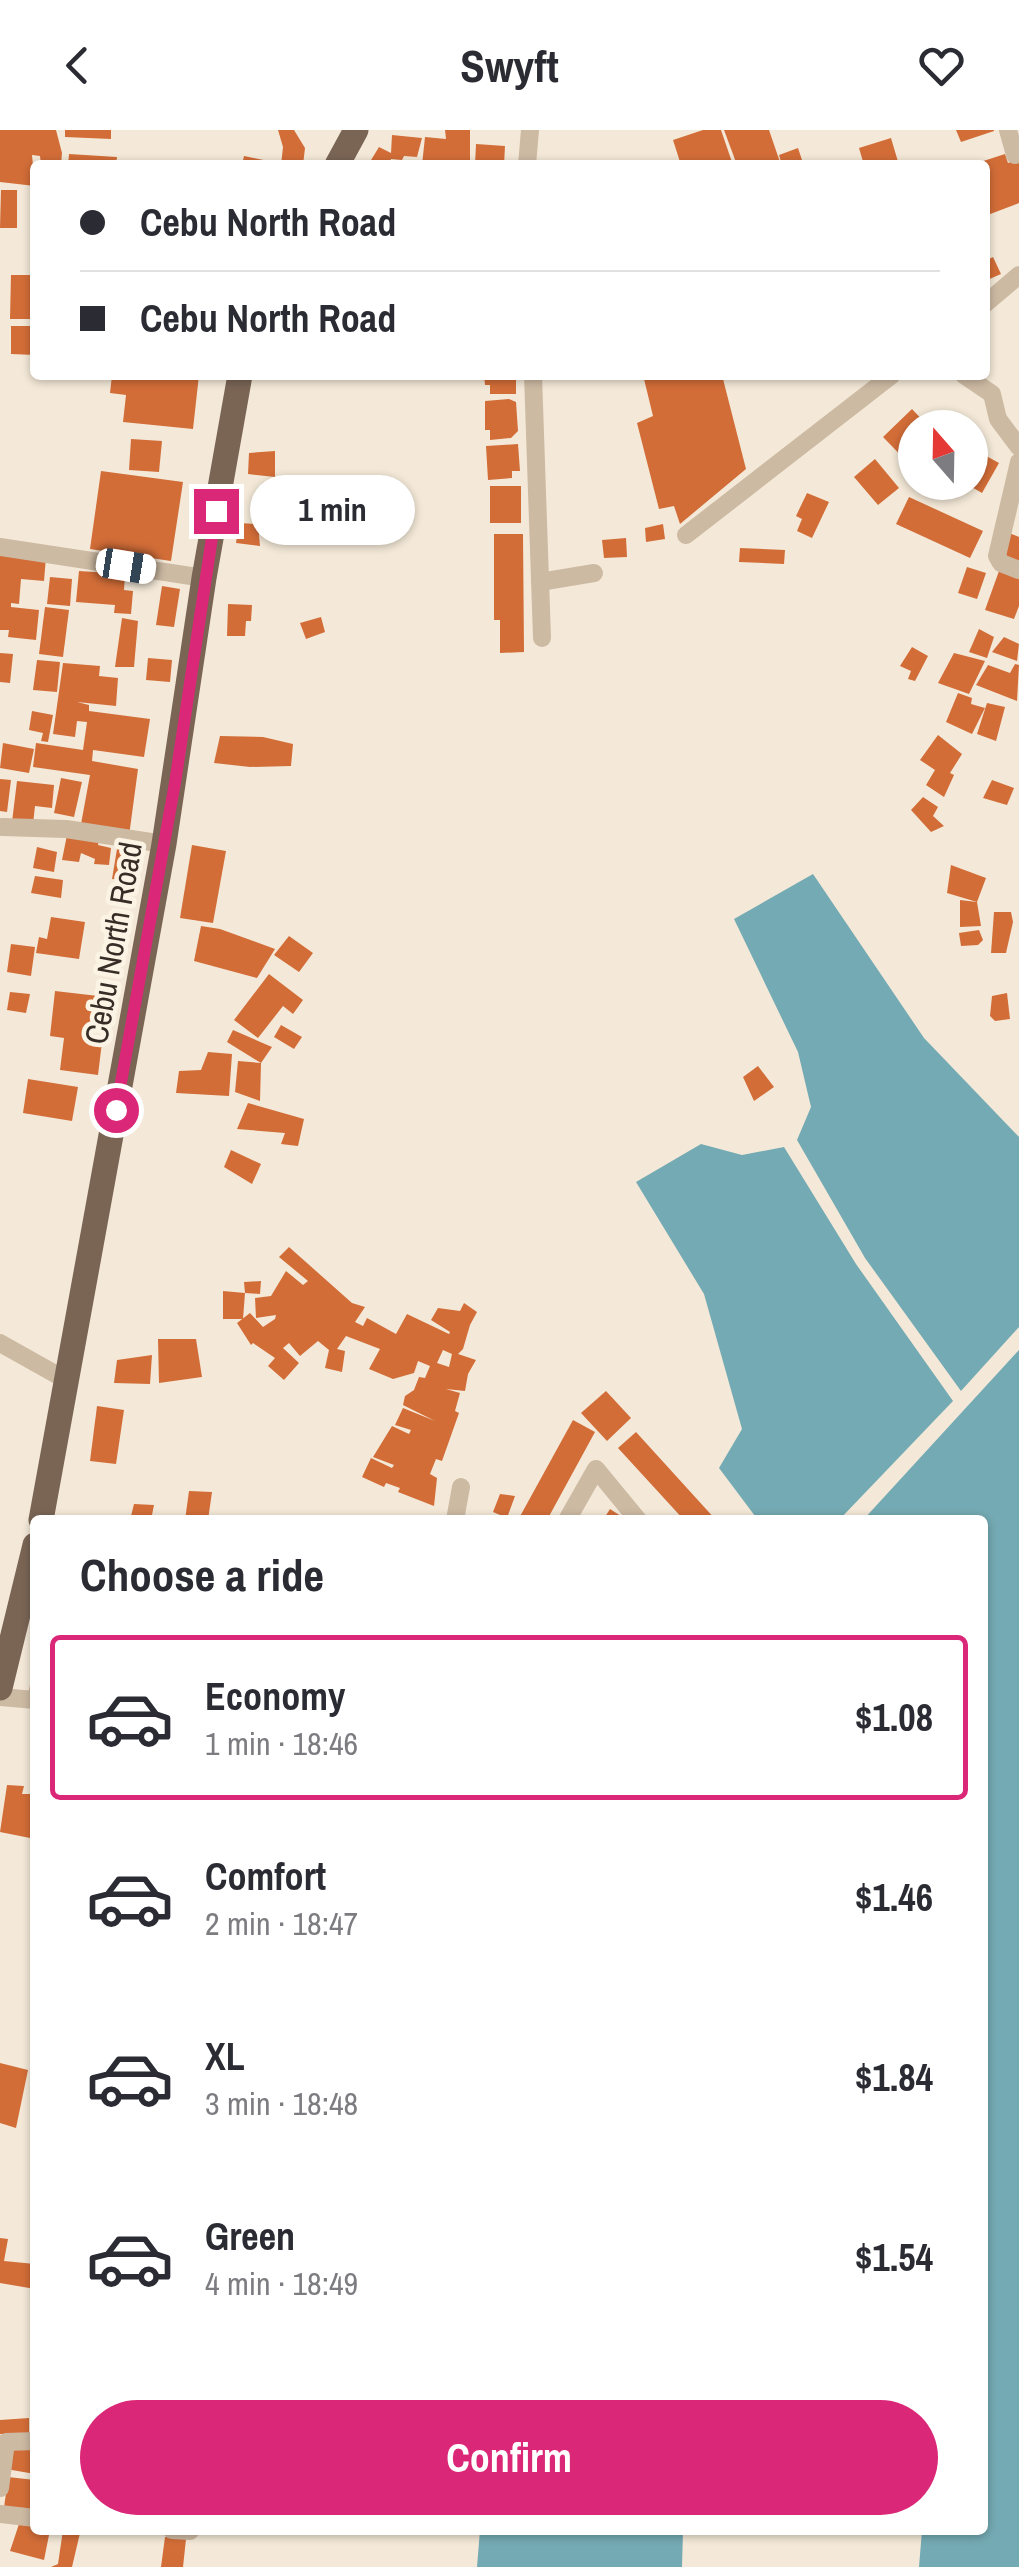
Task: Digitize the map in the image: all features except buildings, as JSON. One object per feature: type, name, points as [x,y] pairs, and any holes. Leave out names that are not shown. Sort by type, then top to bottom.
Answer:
[{"type":"main road","points":[[340,160],[356,130]]},
{"type":"main road","name":"Cebu North Road","points":[[42,1515],[164,844],[204,578],[239,380]]},
{"type":"main road","points":[[0,1688],[30,1565]]},
{"type":"street","points":[[527,160],[530,130]]},
{"type":"street","points":[[1008,130],[1015,155]]},
{"type":"street","points":[[990,300],[1019,276]]},
{"type":"street","points":[[533,380],[542,638]]},
{"type":"street","points":[[686,536],[886,380]]},
{"type":"street","points":[[971,380],[992,394],[998,420],[1019,447]]},
{"type":"street","points":[[1019,462],[998,556],[1001,562],[1019,570]]},
{"type":"street","points":[[0,546],[204,578]]},
{"type":"street","points":[[540,582],[594,574]]},
{"type":"street","points":[[2,827],[66,829],[164,844]]},
{"type":"street","points":[[0,1343],[66,1380]]},
{"type":"street","points":[[571,1515],[596,1469],[634,1515]]},
{"type":"street","points":[[456,1515],[462,1486]]},
{"type":"street","points":[[0,1697],[30,1700]]},
{"type":"street","points":[[0,2488],[6,2442],[30,2440]]},
{"type":"street","points":[[0,2514],[30,2517]]},
{"type":"water","points":[[813,874],[924,1038],[1019,1137],[1019,1327],[961,1391],[865,1258],[797,1140],[811,1107],[798,1052],[734,919]]},
{"type":"water","points":[[701,1144],[742,1155],[784,1147],[856,1264],[953,1401],[844,1515],[754,1515],[719,1468],[742,1429],[704,1294],[636,1182]]},
{"type":"water","points":[[1019,1350],[1019,2567],[919,2567],[922,2535],[988,2535],[988,1515],[868,1515]]},
{"type":"water","points":[[480,2535],[683,2535],[682,2567],[477,2567]]},
{"type":"route","points":[[116,1110],[175,783],[216,511]]}]
